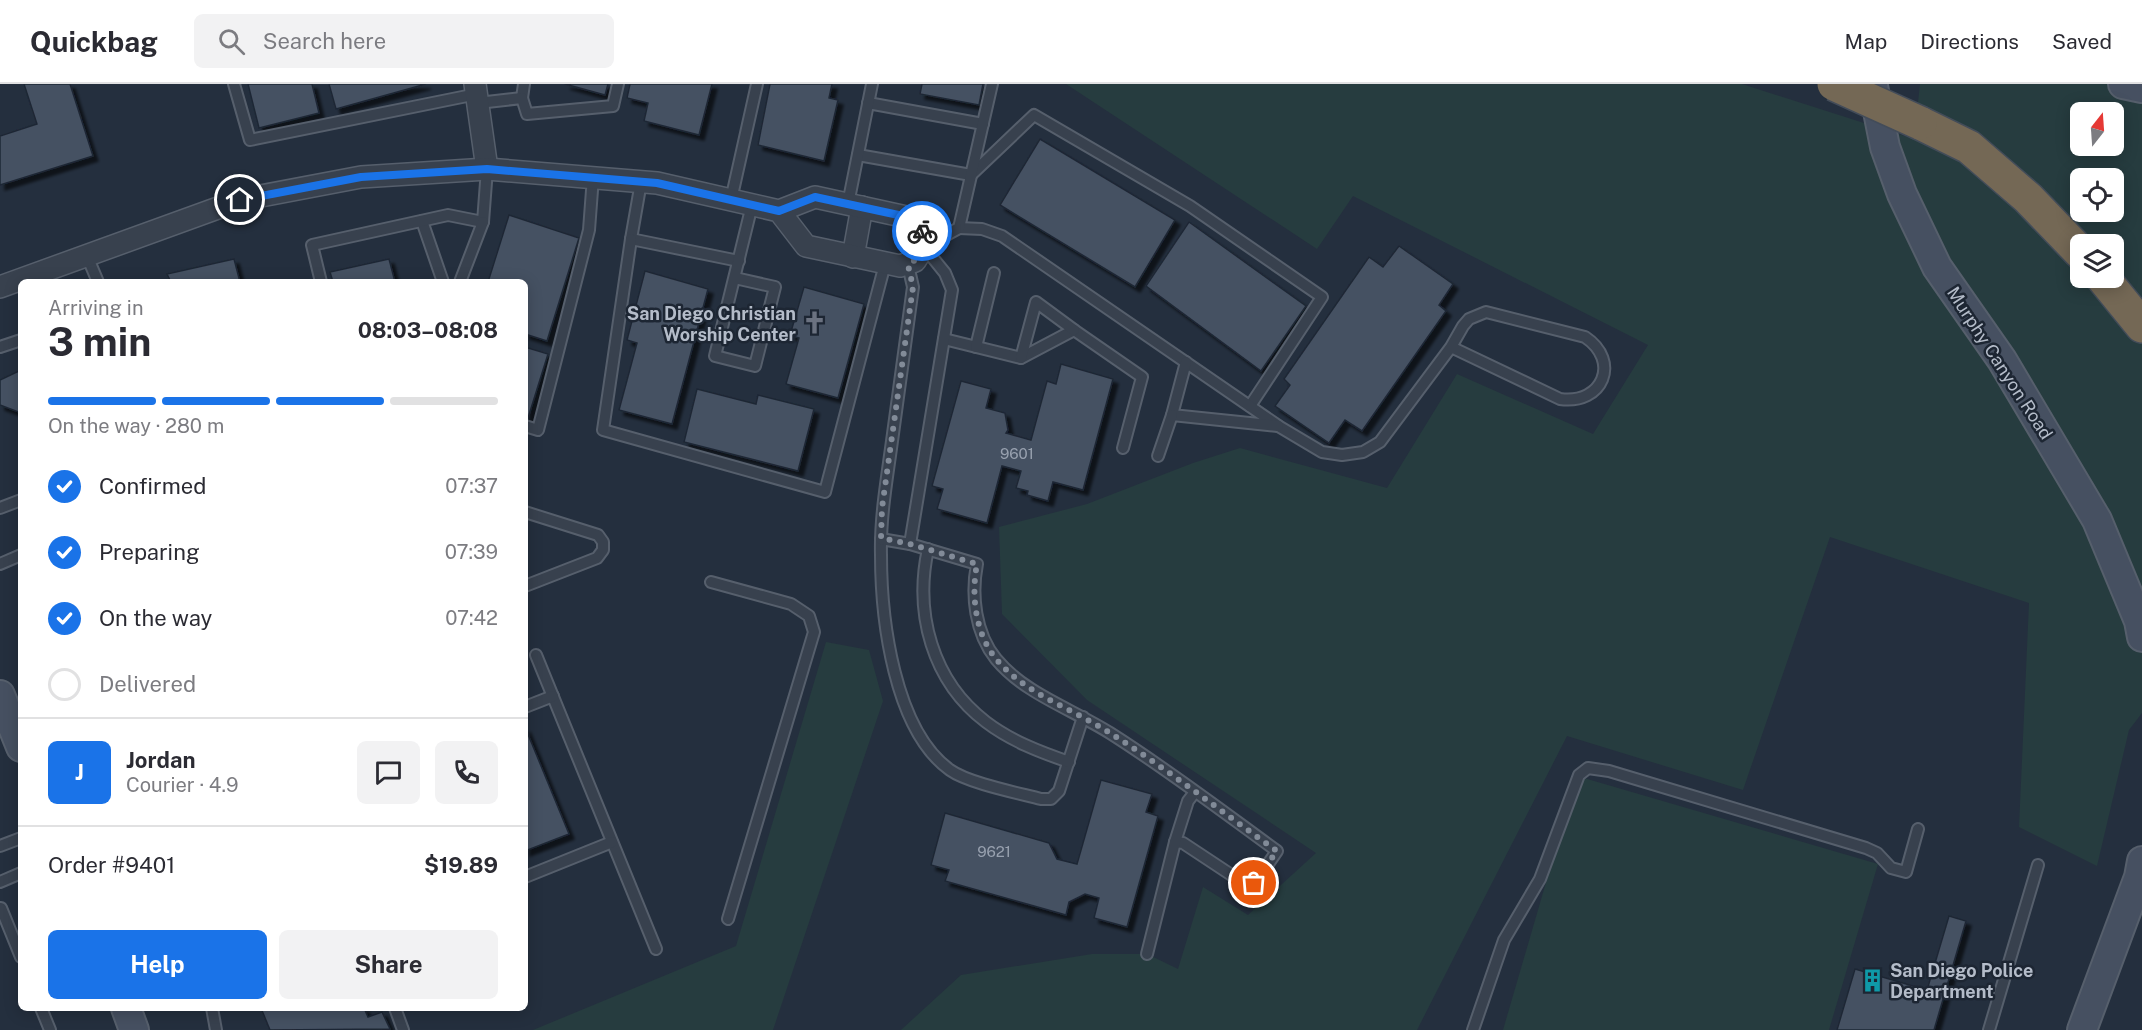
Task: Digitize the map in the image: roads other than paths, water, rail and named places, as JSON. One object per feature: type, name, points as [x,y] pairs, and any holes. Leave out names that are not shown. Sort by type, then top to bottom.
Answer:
[{"type":"highway","points":[[1834,84],[1969,147],[2028,198],[2070,242]]},
{"type":"highway","points":[[2111,288],[2142,326]]},
{"type":"main road","name":"Murphy Canyon Road","points":[[1873,84],[1885,147],[1902,194],[1937,267],[2002,360],[2097,520],[2139,621],[2142,637]]},
{"type":"main road","points":[[2123,84],[2142,88]]},
{"type":"main road","points":[[0,695],[18,740]]},
{"type":"main road","points":[[2082,1030],[2139,877],[2142,861]]},
{"type":"main road","points":[[127,1011],[134,1030]]},
{"type":"street","points":[[477,94],[487,169]]},
{"type":"street","points":[[26,279],[240,200],[361,177],[487,169],[657,183],[779,211],[815,197],[911,218],[922,230],[924,247],[915,261],[900,267],[806,246],[779,211]]},
{"type":"street","points":[[853,256],[855,205]]},
{"type":"lane","points":[[234,84],[250,140],[477,94],[522,98]]},
{"type":"lane","points":[[524,84],[522,98],[527,114],[612,106],[618,84]]},
{"type":"lane","points":[[735,278],[775,287],[755,366],[715,356],[739,261],[742,203],[757,84]]},
{"type":"lane","points":[[855,205],[858,154],[872,84]]},
{"type":"lane","points":[[959,228],[992,84]]},
{"type":"lane","points":[[868,103],[983,124]]},
{"type":"lane","points":[[971,175],[1034,115],[1190,206],[1322,297],[1250,406]]},
{"type":"lane","points":[[858,154],[971,175]]},
{"type":"lane","points":[[461,279],[483,222],[487,169]]},
{"type":"lane","points":[[528,427],[538,430],[589,230],[593,177]]},
{"type":"lane","points":[[641,182],[603,430],[825,492],[885,264]]},
{"type":"lane","points":[[320,279],[312,245],[448,215],[483,222]]},
{"type":"lane","points":[[422,221],[442,279]]},
{"type":"lane","points":[[910,544],[952,290],[945,273],[924,247],[959,228],[982,229],[1002,236],[1280,427],[1322,452],[1342,455],[1363,452],[1380,442],[1451,346],[1463,326],[1469,319],[1486,312],[1585,337],[1601,352],[1604,374],[1600,384],[1583,399],[1572,401],[1560,399],[1451,346]]},
{"type":"lane","points":[[632,239],[739,261]]},
{"type":"lane","points":[[87,256],[97,279]]},
{"type":"lane","points":[[908,265],[913,287],[882,508],[880,554],[885,613],[899,687],[910,720],[934,755],[951,770],[964,777],[1041,800],[1051,799],[1059,791],[1083,717]]},
{"type":"lane","points":[[976,347],[994,273]]},
{"type":"lane","points":[[1021,358],[1036,302],[1142,376],[1123,448]]},
{"type":"lane","points":[[944,339],[1021,358],[1074,330]]},
{"type":"lane","points":[[0,347],[18,341]]},
{"type":"lane","points":[[1158,456],[1186,362]]},
{"type":"lane","points":[[1172,415],[1280,427]]},
{"type":"lane","points":[[0,508],[18,501]]},
{"type":"lane","points":[[528,513],[598,535],[603,542],[603,550],[597,558],[528,585]]},
{"type":"lane","points":[[881,538],[977,564],[974,582],[976,613],[986,641],[995,657],[1007,671],[1024,684],[1111,733],[1277,851],[1252,884],[1242,882],[1183,843],[1175,842]]},
{"type":"lane","points":[[928,549],[922,586],[925,623],[932,649],[951,684],[969,707],[987,723],[1028,746],[1069,762]]},
{"type":"lane","points":[[0,564],[18,556]]},
{"type":"lane","points":[[711,582],[791,604],[809,616],[814,632],[728,920]]},
{"type":"lane","points":[[536,655],[656,949]]},
{"type":"lane","points":[[528,706],[553,696]]},
{"type":"lane","points":[[1473,1030],[1504,940],[1540,879],[1579,775],[1588,768],[1609,771],[1866,848],[1877,854],[1891,868],[1906,872],[1918,829]]},
{"type":"lane","points":[[1146,954],[1175,842],[1188,801],[1195,792]]},
{"type":"lane","points":[[0,846],[18,839]]},
{"type":"lane","points":[[528,876],[612,842]]},
{"type":"lane","points":[[1989,1030],[2038,865]]},
{"type":"lane","points":[[0,882],[18,874]]},
{"type":"lane","points":[[1,908],[18,949]]},
{"type":"lane","points":[[42,1011],[50,1030]]},
{"type":"lane","points":[[213,1011],[216,1030]]},
{"type":"lane","points":[[396,1011],[403,1030]]},
{"type":"place","name":"San Diego Christian Worship Center","points":[[814,323]]},
{"type":"place","name":"San Diego Police Department","points":[[1872,980]]}]
